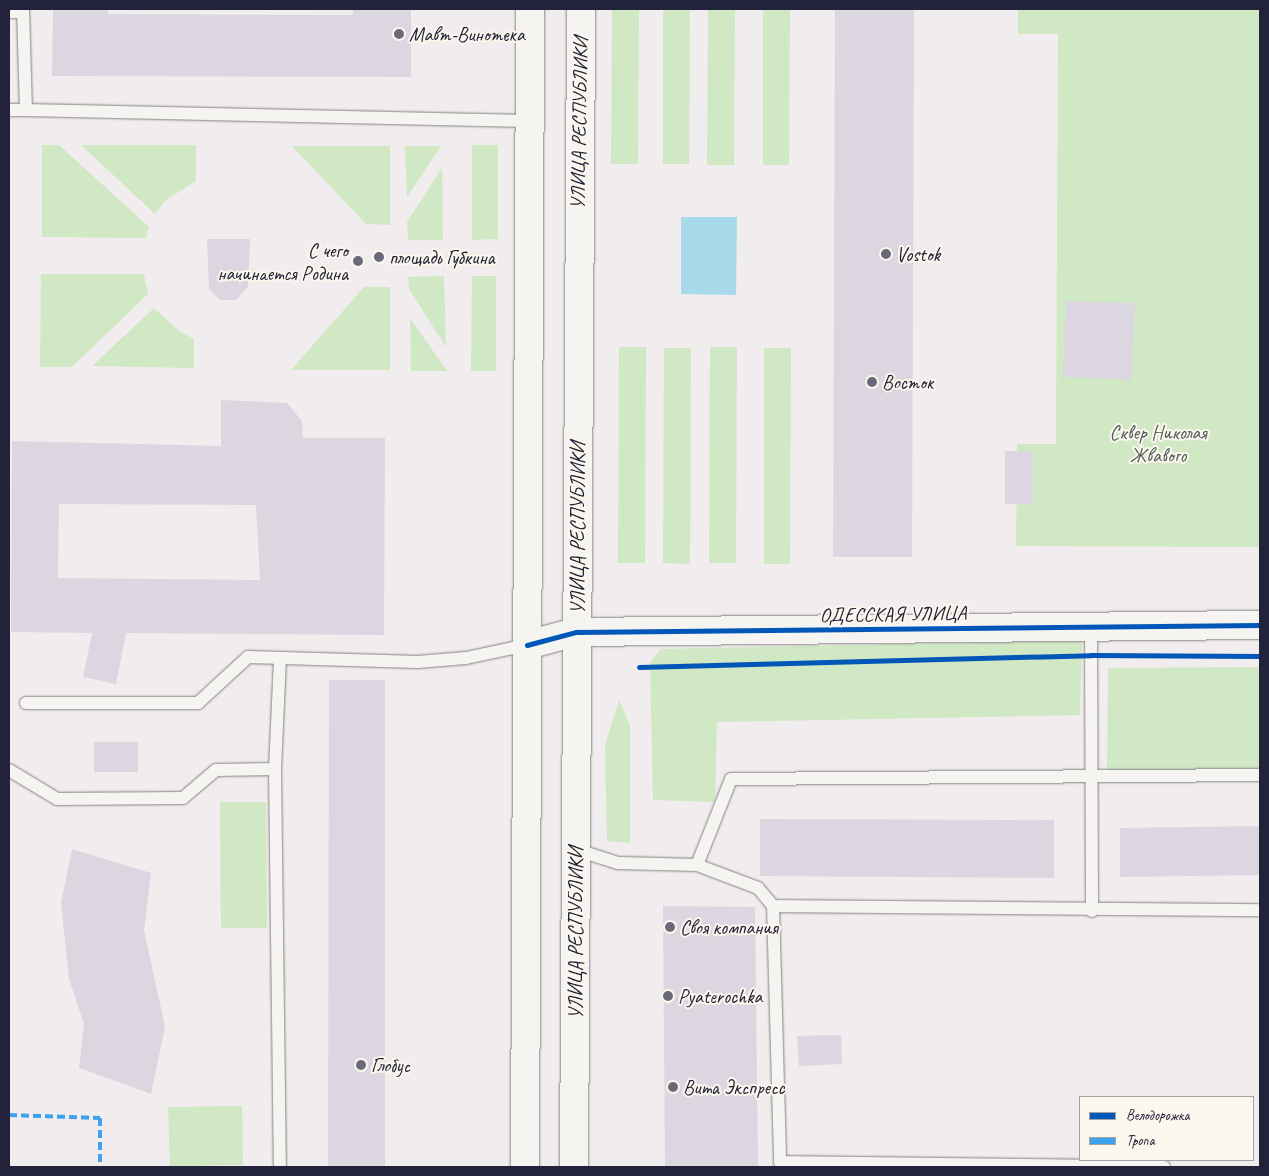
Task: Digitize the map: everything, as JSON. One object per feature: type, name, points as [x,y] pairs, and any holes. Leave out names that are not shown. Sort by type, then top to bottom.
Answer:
[{"type":"main road","points":[[525,1167],[527,121],[530,9]]},
{"type":"main road","name":"УЛИЦА РЕСПУБЛИКИ","points":[[574,1167],[574,849],[581,9]]},
{"type":"main road","name":"ОДЕССКАЯ УЛИЦА","points":[[527,645],[576,632],[1260,625]]},
{"type":"lane","points":[[9,12],[23,10],[26,110]]},
{"type":"lane","points":[[9,110],[527,121]]},
{"type":"lane","points":[[1091,627],[1092,911]]},
{"type":"lane","points":[[26,703],[198,702],[248,657],[418,662],[466,658],[527,645]]},
{"type":"lane","points":[[280,658],[274,769],[280,1167]]},
{"type":"lane","points":[[9,770],[57,799],[183,798],[216,770],[274,769]]},
{"type":"lane","points":[[697,865],[731,779],[1091,779],[1260,776]]},
{"type":"lane","points":[[574,849],[618,863],[697,865],[758,888],[773,906],[780,1162],[1164,1167]]},
{"type":"lane","points":[[773,906],[1092,911],[1260,910]]},
{"type":"green space","points":[[612,9],[639,9],[638,164],[611,164]]},
{"type":"green space","points":[[663,9],[690,9],[689,164],[663,164]]},
{"type":"green space","points":[[708,9],[735,9],[734,165],[707,165]]},
{"type":"green space","points":[[763,9],[790,9],[789,165],[763,165]]},
{"type":"green space","name":"Сквер Николая Жвавого","points":[[1018,9],[1260,9],[1260,547],[1016,546],[1017,444],[1056,444],[1058,34],[1018,34]]},
{"type":"green space","points":[[42,145],[59,145],[149,227],[146,238],[42,237]]},
{"type":"green space","points":[[81,145],[196,145],[196,181],[166,200],[155,214]]},
{"type":"green space","points":[[472,145],[498,145],[498,239],[472,240]]},
{"type":"green space","points":[[292,146],[390,146],[390,225],[366,224]]},
{"type":"green space","points":[[405,146],[441,146],[407,197]]},
{"type":"green space","points":[[442,168],[443,240],[408,240],[407,222]]},
{"type":"green space","points":[[41,274],[144,274],[148,294],[72,367],[40,367]]},
{"type":"green space","points":[[444,276],[446,347],[409,289],[408,277]]},
{"type":"green space","points":[[472,276],[496,276],[496,371],[471,371]]},
{"type":"green space","points":[[364,287],[390,287],[390,370],[291,370]]},
{"type":"green space","points":[[154,308],[179,331],[194,339],[194,368],[92,366]]},
{"type":"green space","points":[[410,318],[447,371],[411,371]]},
{"type":"green space","points":[[619,347],[646,347],[645,563],[618,563]]},
{"type":"green space","points":[[710,347],[737,347],[736,563],[709,563]]},
{"type":"green space","points":[[664,348],[691,348],[690,564],[663,563]]},
{"type":"green space","points":[[764,348],[791,348],[790,564],[764,564]]},
{"type":"green space","points":[[1082,640],[1080,715],[717,722],[715,802],[653,800],[650,662],[661,649]]},
{"type":"green space","points":[[1260,667],[1260,775],[1107,774],[1108,668]]},
{"type":"green space","points":[[619,700],[630,725],[630,843],[607,841],[605,745]]},
{"type":"green space","points":[[220,802],[266,802],[267,928],[221,928]]},
{"type":"green space","points":[[242,1106],[243,1165],[170,1166],[168,1107]]},
{"type":"water","points":[[681,217],[737,217],[736,295],[681,294]]},
{"type":"building","points":[[53,9],[108,9],[108,14],[353,15],[353,9],[411,9],[411,77],[52,76]]},
{"type":"building","points":[[835,9],[914,9],[912,557],[833,557]]},
{"type":"building","points":[[207,239],[250,239],[248,287],[236,300],[220,300],[209,289]]},
{"type":"building","points":[[1066,301],[1135,303],[1132,380],[1063,377]]},
{"type":"building","points":[[221,400],[287,403],[302,421],[303,438],[385,438],[384,635],[126,633],[116,684],[83,677],[92,633],[11,632],[12,441],[221,446]],"holes":[[[59,504],[256,505],[260,580],[58,578]]]},
{"type":"building","points":[[1005,451],[1033,451],[1033,504],[1005,504]]},
{"type":"building","points":[[329,680],[385,680],[385,1167],[328,1167]]},
{"type":"building","points":[[94,742],[138,742],[138,772],[94,772]]},
{"type":"building","points":[[760,819],[1054,820],[1054,878],[760,876]]},
{"type":"building","points":[[1260,826],[1260,875],[1120,877],[1120,828]]},
{"type":"building","points":[[72,849],[151,873],[144,930],[165,1027],[151,1094],[79,1068],[84,1024],[69,979],[61,903]]},
{"type":"building","points":[[663,906],[755,907],[758,1167],[665,1167]]},
{"type":"building","points":[[841,1035],[842,1064],[799,1066],[797,1036]]},
{"type":"marked path","points":[[9,1115],[100,1118],[100,1167]]},
{"type":"cycle path","points":[[527,645],[576,632],[1260,625]]},
{"type":"cycle path","points":[[639,667],[1091,655],[1260,656]]},
{"type":"place","name":"Мавт-Винотека","points":[[399,34]]},
{"type":"place","name":"Vostok","points":[[886,254]]},
{"type":"place","name":"площадь Губкина","points":[[379,257]]},
{"type":"place","name":"С чего начинается Родина","points":[[358,261]]},
{"type":"place","name":"Восток","points":[[872,382]]},
{"type":"place","name":"Своя компания","points":[[670,927]]},
{"type":"place","name":"Pyaterochka","points":[[668,996]]},
{"type":"place","name":"Глобус","points":[[361,1065]]},
{"type":"place","name":"Вита Экспресс","points":[[673,1087]]}]
